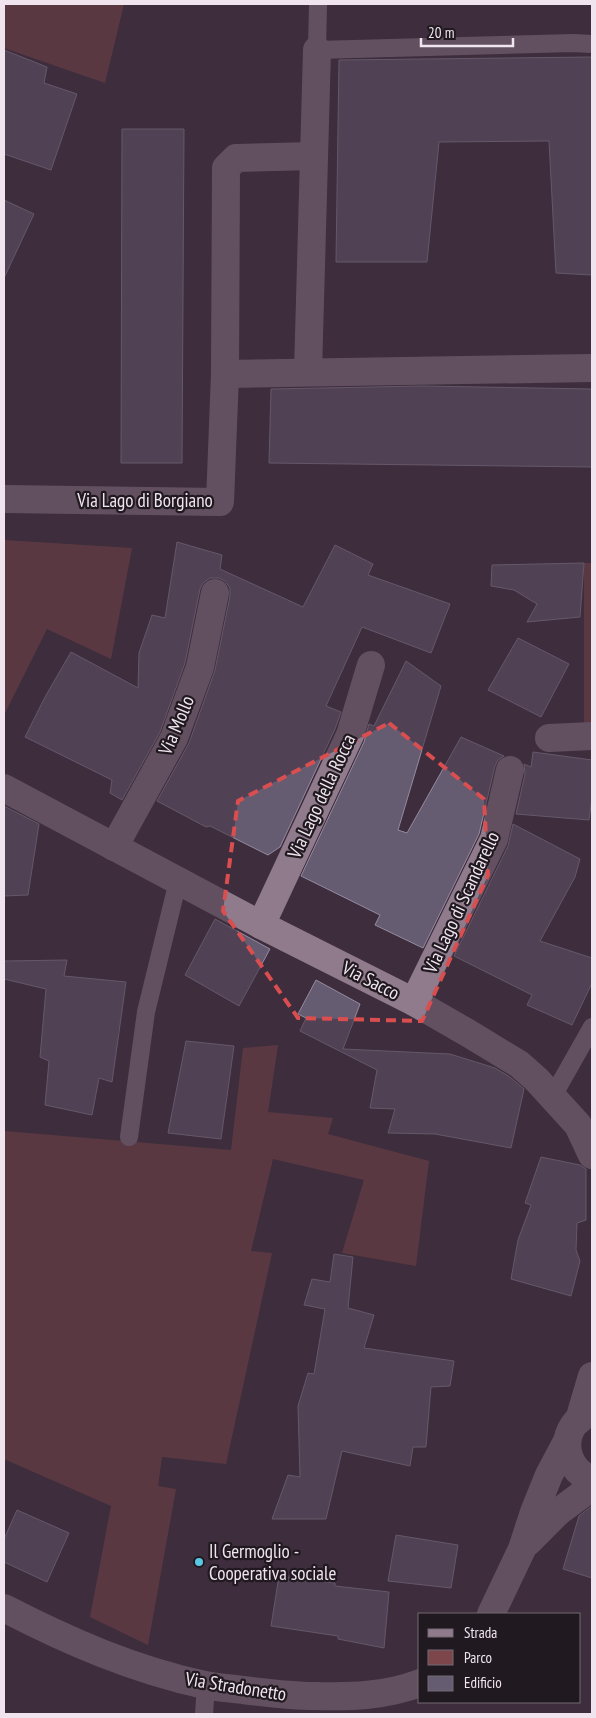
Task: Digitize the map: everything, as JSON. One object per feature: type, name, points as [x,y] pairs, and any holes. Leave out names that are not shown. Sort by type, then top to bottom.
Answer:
[{"type":"street","points":[[308,372],[317,50]]},
{"type":"street","name":"Via Lago di Borgiano","points":[[4,499],[220,502],[225,374],[226,168],[236,158],[314,156]]},
{"type":"street","points":[[225,374],[592,368]]},
{"type":"street","name":"Via Mollo","points":[[114,847],[174,738],[200,667],[215,593]]},
{"type":"street","name":"Via Lago della Rocca","points":[[261,924],[350,735],[371,665]]},
{"type":"street","points":[[549,738],[592,736]]},
{"type":"street","name":"Via Lago di Scandarello","points":[[414,1002],[494,839],[510,770]]},
{"type":"street","name":"Via Sacco","points":[[4,788],[178,881],[414,1002],[519,1064],[553,1096],[578,1125],[592,1155]]},
{"type":"street","points":[[592,1376],[580,1424],[568,1456],[580,1474],[592,1480]]},
{"type":"street","points":[[491,1613],[522,1549],[545,1486],[580,1424]]},
{"type":"street","points":[[522,1549],[558,1512],[592,1487]]},
{"type":"street","name":"Via Stradonetto","points":[[4,1608],[53,1633],[126,1663],[206,1685],[292,1696],[332,1697],[376,1695],[418,1684]]},
{"type":"lane","points":[[318,4],[317,50],[592,44]]},
{"type":"lane","points":[[128,1137],[146,1012],[178,881]]},
{"type":"lane","points":[[553,1096],[592,1028]]},
{"type":"lane","points":[[204,1714],[206,1685]]},
{"type":"highlighted area","points":[[389,723],[484,799],[488,875],[422,1021],[298,1018],[223,911],[238,801]]},
{"type":"green space","points":[[4,4],[124,4],[105,83],[4,48]]},
{"type":"green space","points":[[4,540],[132,548],[111,659],[47,629],[4,715]]},
{"type":"green space","points":[[584,563],[592,563],[592,726],[584,727]]},
{"type":"green space","points":[[278,1045],[268,1112],[333,1118],[328,1134],[429,1161],[416,1266],[342,1253],[364,1180],[273,1159],[251,1251],[272,1253],[226,1464],[162,1457],[158,1486],[176,1489],[148,1645],[90,1617],[111,1506],[4,1459],[4,1131],[231,1150],[243,1048]]},
{"type":"building","points":[[4,50],[47,67],[44,83],[77,94],[51,170],[4,154]]},
{"type":"building","points":[[592,57],[592,275],[556,273],[549,141],[439,142],[427,262],[336,262],[339,60]]},
{"type":"building","points":[[122,129],[184,129],[182,463],[121,463]]},
{"type":"building","points":[[4,200],[34,214],[4,278]]},
{"type":"building","points":[[422,386],[592,389],[592,467],[269,463],[271,389]]},
{"type":"building","points":[[177,542],[222,555],[220,569],[303,607],[335,545],[373,564],[368,575],[450,604],[431,653],[362,627],[326,706],[341,712],[335,729],[280,847],[268,855],[210,826],[206,827],[157,801],[189,743],[215,670],[230,596],[230,588],[225,581],[219,578],[210,578],[203,583],[200,589],[185,663],[160,732],[122,800],[110,793],[112,780],[25,737],[71,652],[138,688],[139,653],[152,615],[165,618]]},
{"type":"building","points":[[584,563],[580,617],[527,622],[537,604],[514,590],[491,586],[492,565]]},
{"type":"building","points":[[518,638],[569,664],[541,717],[488,690]]},
{"type":"building","points":[[406,661],[441,686],[398,830],[407,833],[461,737],[504,756],[498,760],[495,766],[479,834],[423,948],[375,925],[380,915],[301,876],[364,742],[369,724],[374,726]]},
{"type":"building","points":[[533,752],[592,760],[592,797],[589,820],[516,814],[525,774],[524,764],[531,767]]},
{"type":"building","points":[[4,806],[39,824],[28,895],[4,896]]},
{"type":"building","points":[[513,824],[580,859],[575,877],[540,941],[592,958],[592,983],[572,1025],[527,1005],[532,995],[454,956],[508,846]]},
{"type":"building","points":[[215,919],[270,949],[239,1006],[185,975]]},
{"type":"building","points":[[67,960],[64,976],[126,982],[112,1082],[99,1078],[92,1115],[45,1105],[49,1061],[40,1057],[46,989],[4,979],[4,961]]},
{"type":"building","points":[[316,980],[360,1004],[343,1049],[450,1054],[495,1068],[510,1077],[524,1089],[511,1148],[435,1134],[388,1133],[395,1109],[370,1108],[377,1070],[300,1031],[306,1018],[298,1014]]},
{"type":"building","points":[[186,1041],[234,1046],[221,1139],[168,1133]]},
{"type":"building","points":[[541,1157],[580,1165],[586,1169],[586,1220],[577,1223],[576,1250],[580,1261],[571,1296],[511,1279],[518,1240],[531,1205],[525,1203]]},
{"type":"building","points":[[334,1254],[353,1257],[348,1308],[374,1315],[364,1348],[454,1361],[450,1386],[431,1387],[426,1447],[413,1447],[410,1466],[342,1451],[326,1519],[272,1519],[288,1475],[300,1477],[298,1406],[308,1373],[314,1374],[325,1309],[304,1305],[312,1279],[330,1282]]},
{"type":"building","points":[[592,1506],[592,1578],[563,1569],[579,1516]]},
{"type":"building","points":[[17,1510],[69,1533],[47,1582],[4,1562],[4,1539]]},
{"type":"building","points":[[396,1535],[458,1545],[451,1588],[388,1581]]},
{"type":"building","points":[[279,1576],[335,1583],[335,1586],[389,1592],[384,1648],[338,1639],[338,1636],[271,1626]]},
{"type":"place","name":"Il Germoglio - Cooperativa sociale","points":[[199,1562]]}]
